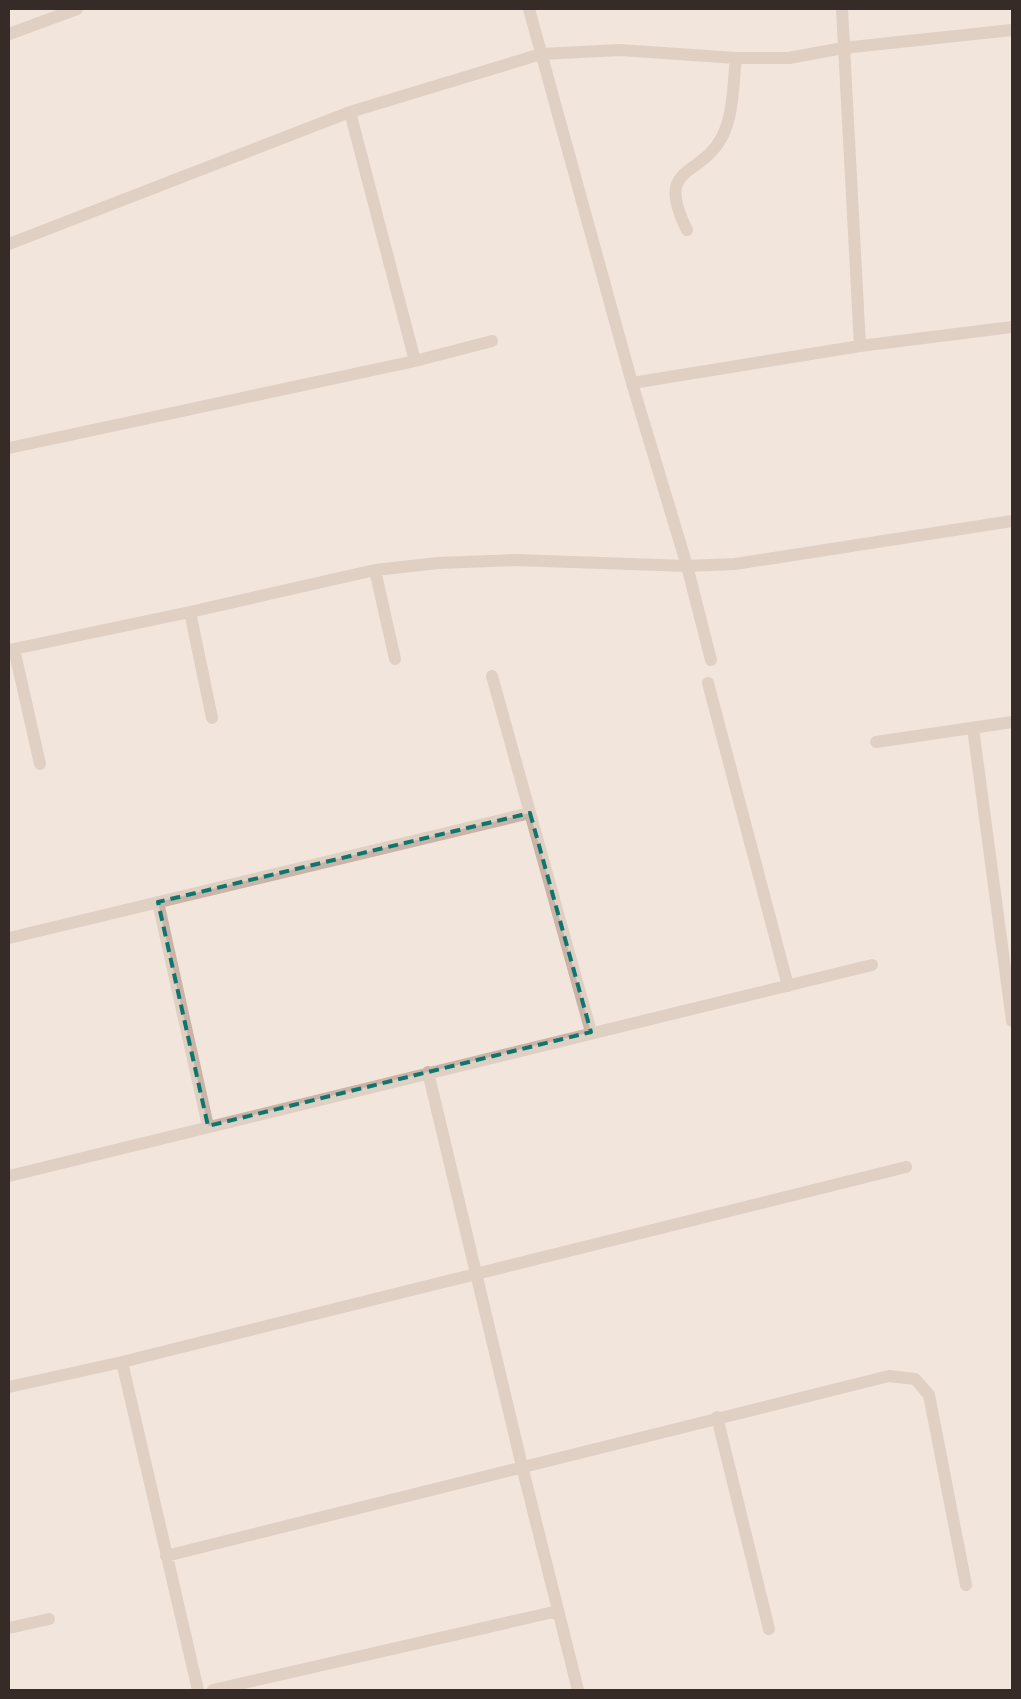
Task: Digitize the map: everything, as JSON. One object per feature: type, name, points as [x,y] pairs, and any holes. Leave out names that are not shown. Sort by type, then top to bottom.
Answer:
[{"type":"street","points":[[9,34],[77,9]]},
{"type":"street","points":[[530,9],[632,383],[687,566],[712,660]]},
{"type":"street","points":[[842,9],[860,346]]},
{"type":"street","points":[[9,244],[350,112],[541,54],[620,50],[736,58],[789,58],[844,48],[1012,30]]},
{"type":"street","points":[[688,230],[678,211],[675,192],[679,180],[690,167],[716,147],[723,135],[729,120],[736,58]]},
{"type":"street","points":[[350,112],[415,361]]},
{"type":"street","points":[[632,383],[860,346],[1012,326]]},
{"type":"street","points":[[9,448],[415,361],[492,341]]},
{"type":"street","points":[[40,764],[11,649],[190,612],[375,570],[438,563],[516,560],[687,566],[735,564],[1012,521]]},
{"type":"street","points":[[375,570],[395,658]]},
{"type":"street","points":[[190,612],[212,718]]},
{"type":"street","points":[[492,676],[591,1032]]},
{"type":"street","points":[[708,683],[788,986]]},
{"type":"street","points":[[876,742],[1012,722]]},
{"type":"street","points":[[973,728],[1012,1021]]},
{"type":"street","points":[[9,938],[530,813]]},
{"type":"street","points":[[158,902],[208,1126]]},
{"type":"street","points":[[999,916],[1012,915]]},
{"type":"street","points":[[9,1176],[591,1032],[872,965]]},
{"type":"street","points":[[428,1072],[522,1466],[578,1690]]},
{"type":"street","points":[[9,1387],[122,1362],[476,1272],[906,1167]]},
{"type":"street","points":[[122,1362],[198,1690]]},
{"type":"street","points":[[166,1556],[717,1417],[889,1376],[915,1379],[929,1395],[966,1585]]},
{"type":"street","points":[[717,1417],[769,1629]]},
{"type":"street","points":[[212,1690],[558,1611]]},
{"type":"street","points":[[9,1628],[49,1619]]},
{"type":"highlighted area","points":[[530,813],[591,1032],[208,1126],[158,902]]}]
